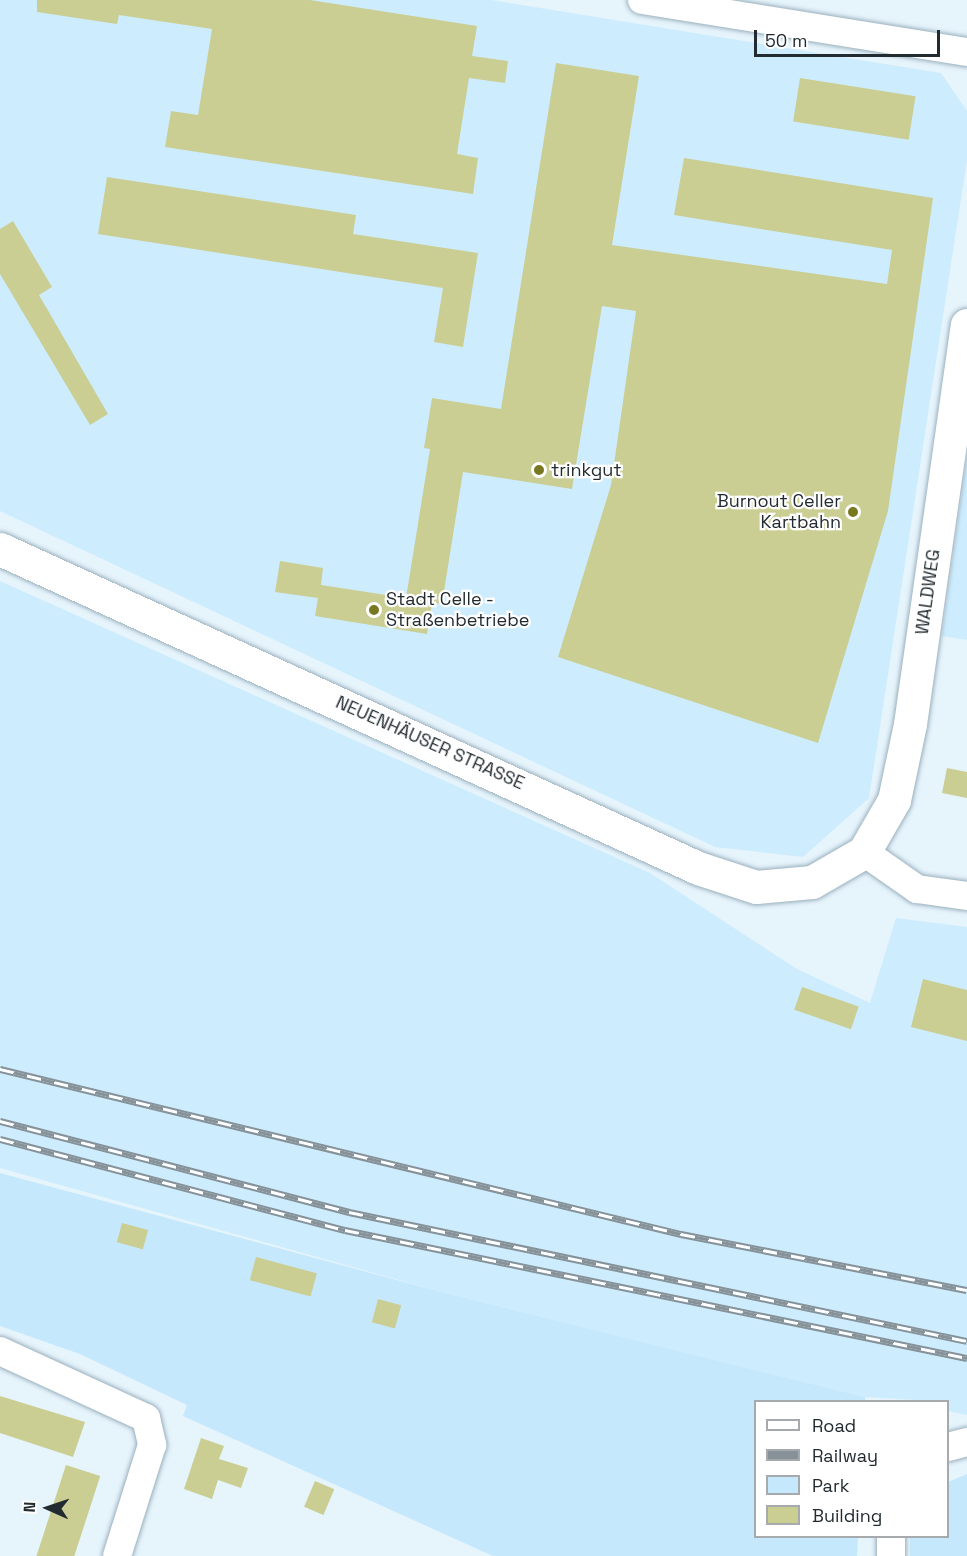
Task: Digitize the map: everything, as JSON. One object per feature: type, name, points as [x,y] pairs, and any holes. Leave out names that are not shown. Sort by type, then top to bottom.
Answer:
[{"type":"street","points":[[642,0],[967,52]]},
{"type":"street","name":"WALDWEG","points":[[876,861],[894,800],[910,724],[967,325]]},
{"type":"street","name":"NEUENHÄUSER STRASSE","points":[[0,549],[698,868],[756,887],[812,882],[876,861]]},
{"type":"street","points":[[876,861],[917,889],[967,896]]},
{"type":"street","points":[[0,1351],[146,1418],[152,1445],[123,1554]]},
{"type":"street","points":[[891,1538],[891,1556]]},
{"type":"shaded area","points":[[0,0],[491,0],[941,73],[967,111],[967,160],[869,798],[803,857],[715,847],[0,511]]},
{"type":"shaded area","points":[[967,458],[967,640],[942,636]]},
{"type":"shaded area","points":[[0,581],[650,873],[797,969],[870,1003],[896,918],[967,927],[967,1415],[949,1411],[949,1400],[865,1397],[445,1293],[0,1168]]},
{"type":"green space","points":[[0,1173],[445,1293],[865,1397],[865,1400],[754,1400],[754,1538],[858,1538],[857,1556],[493,1556],[183,1416],[187,1405],[80,1354],[0,1326]]},
{"type":"green space","points":[[967,1474],[967,1556],[910,1556],[910,1538],[949,1538],[949,1482]]},
{"type":"building","points":[[37,0],[310,0],[477,26],[472,56],[508,61],[505,83],[469,78],[457,154],[478,158],[473,194],[165,147],[171,111],[198,115],[212,29],[119,15],[117,24],[37,12]]},
{"type":"building","points":[[556,63],[639,76],[612,245],[887,284],[892,250],[674,215],[684,158],[933,198],[888,511],[818,743],[558,657],[611,485],[636,311],[602,306],[572,489],[463,472],[442,604],[432,603],[427,634],[315,616],[318,598],[275,592],[280,561],[323,568],[321,585],[406,598],[430,449],[424,448],[432,398],[501,409]]},
{"type":"building","points":[[800,78],[916,96],[909,140],[793,121]]},
{"type":"building","points":[[107,177],[356,215],[353,234],[478,253],[463,347],[434,342],[443,288],[98,234]]},
{"type":"building","points":[[13,221],[52,287],[39,295],[108,414],[90,425],[0,274],[0,229]]},
{"type":"building","points":[[947,768],[967,772],[967,798],[942,793]]},
{"type":"building","points":[[923,979],[967,990],[967,1041],[911,1027]]},
{"type":"building","points":[[802,987],[859,1007],[851,1029],[794,1010]]},
{"type":"building","points":[[122,1223],[148,1230],[143,1249],[117,1242]]},
{"type":"building","points":[[256,1257],[317,1273],[311,1296],[250,1280]]},
{"type":"building","points":[[378,1299],[401,1305],[395,1328],[372,1322]]},
{"type":"building","points":[[0,1396],[85,1422],[73,1457],[0,1433]]},
{"type":"building","points":[[201,1438],[224,1446],[219,1459],[248,1468],[241,1488],[218,1480],[212,1499],[184,1489]]},
{"type":"building","points":[[66,1465],[100,1476],[74,1556],[36,1556]]},
{"type":"building","points":[[315,1481],[334,1489],[323,1515],[304,1507]]},
{"type":"railway","points":[[0,1069],[681,1234],[967,1290]]},
{"type":"railway","points":[[0,1121],[349,1212],[967,1341]]},
{"type":"railway","points":[[0,1139],[345,1230],[967,1358]]},
{"type":"place","name":"trinkgut","points":[[539,470]]},
{"type":"place","name":"Burnout Celler Kartbahn","points":[[853,512]]},
{"type":"place","name":"Stadt Celle - Straßenbetriebe","points":[[374,610]]}]
